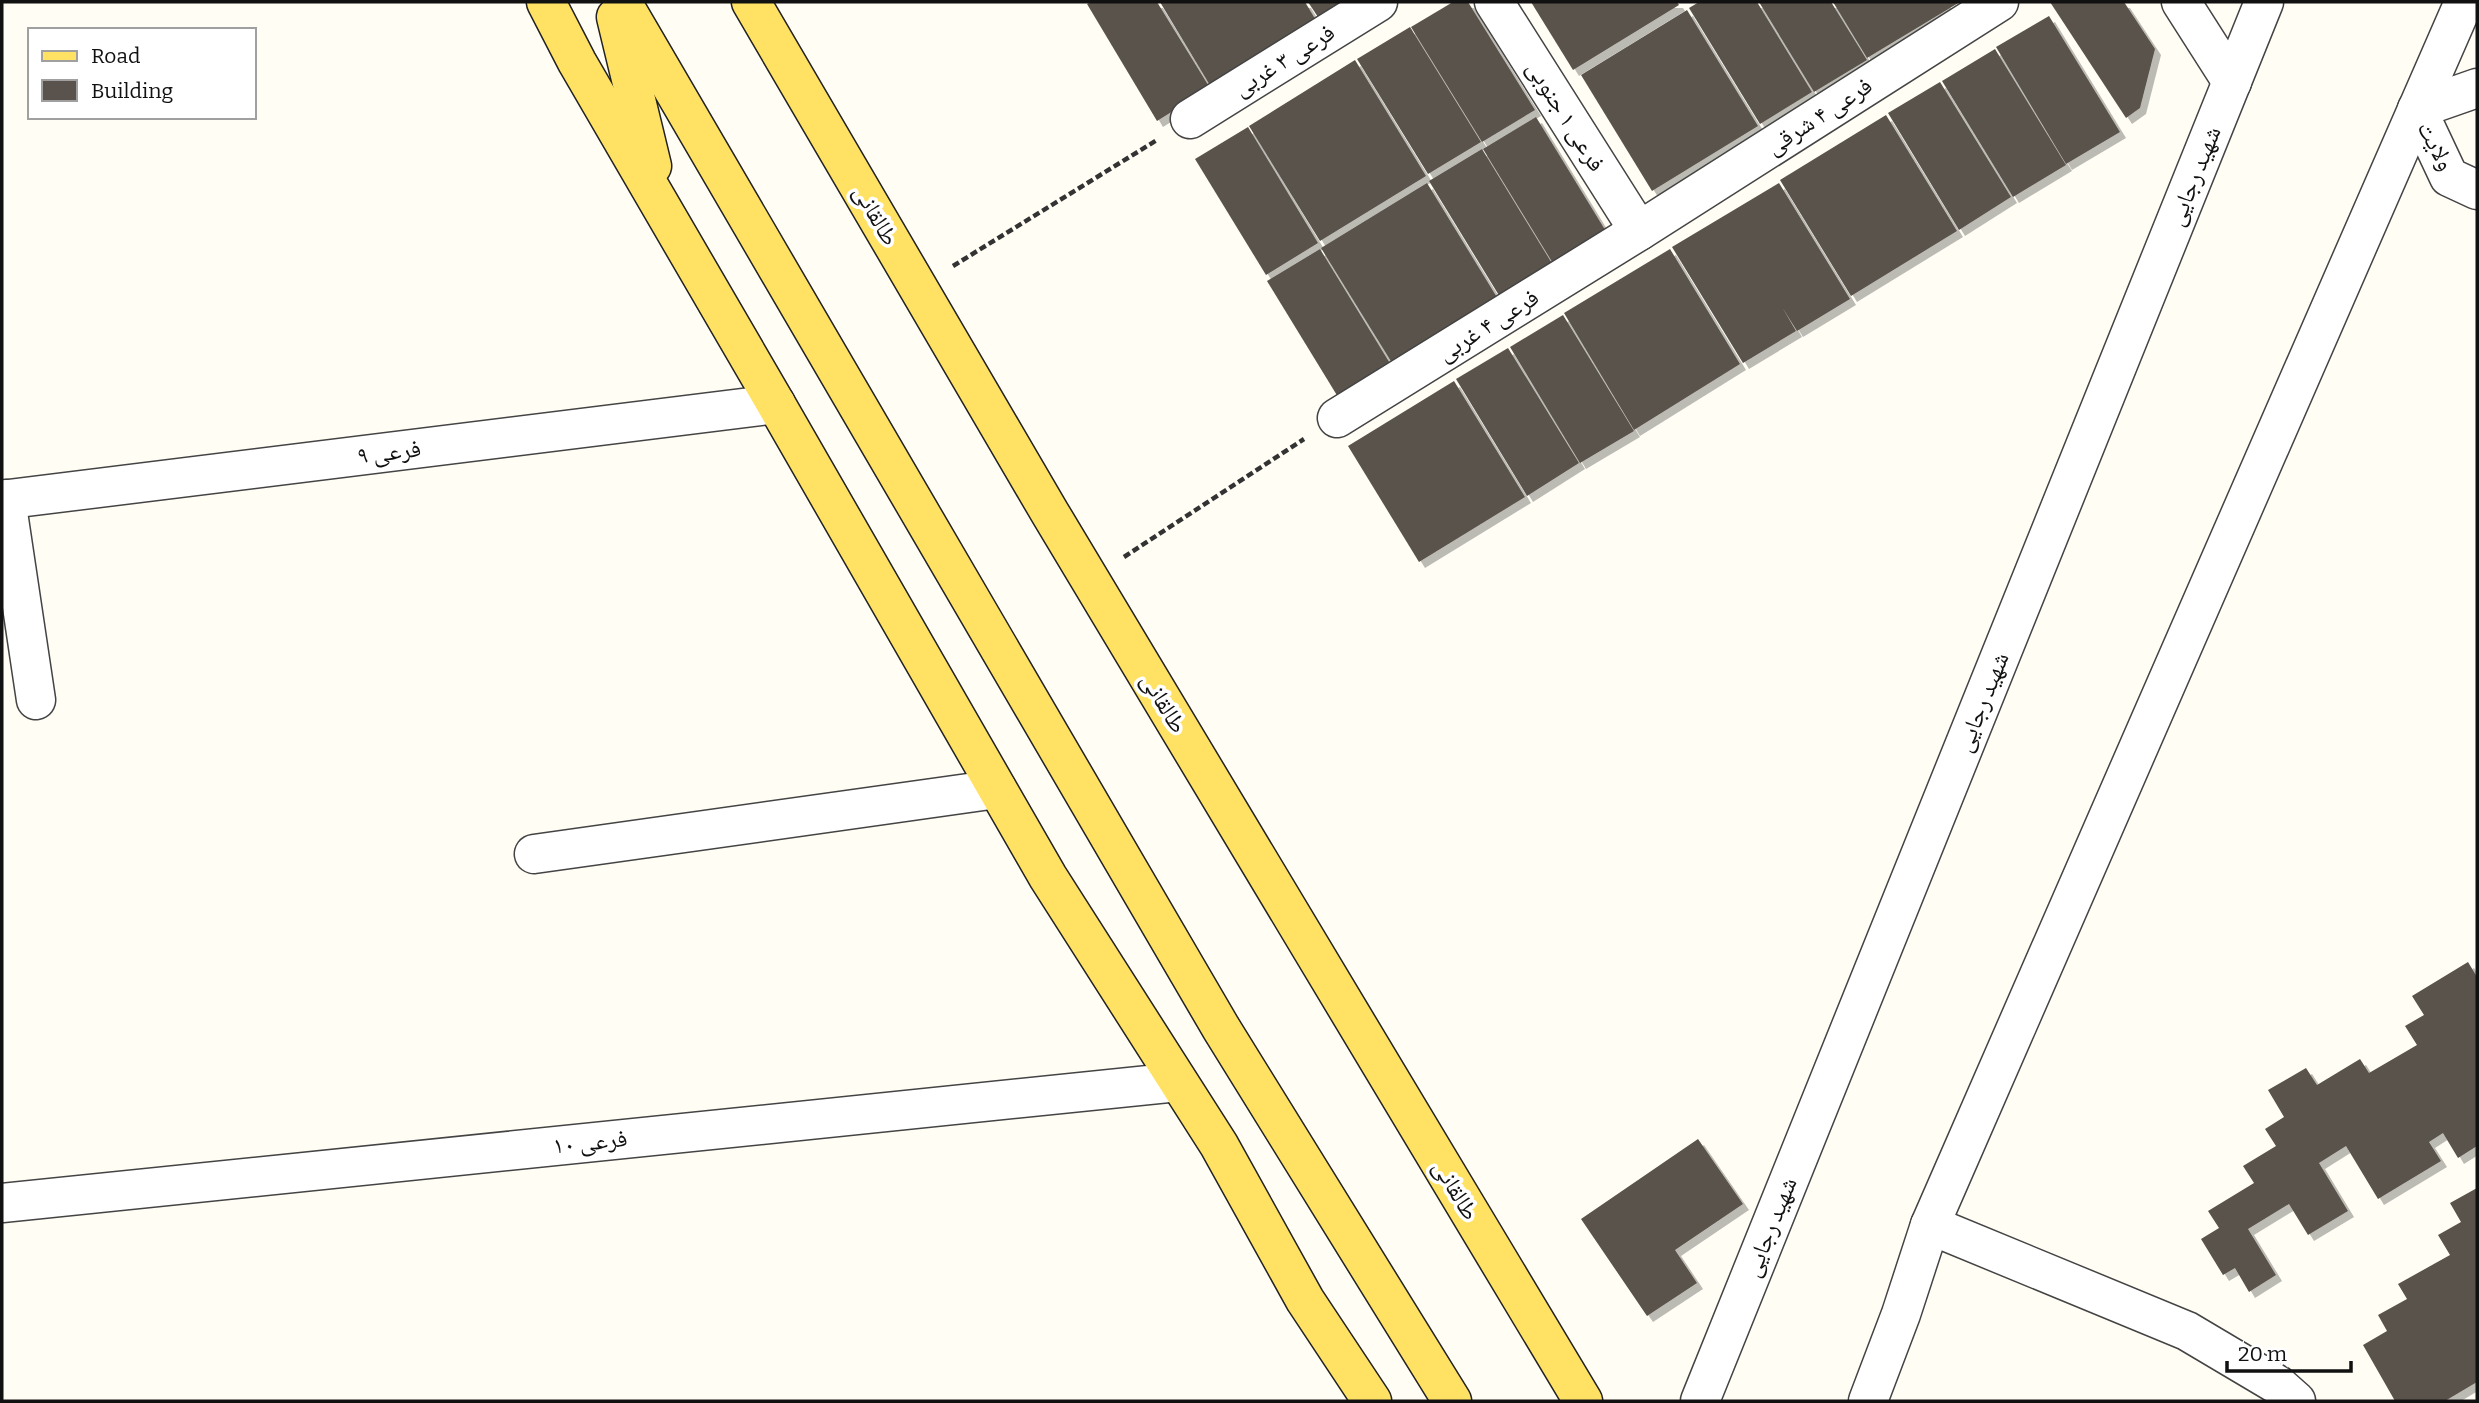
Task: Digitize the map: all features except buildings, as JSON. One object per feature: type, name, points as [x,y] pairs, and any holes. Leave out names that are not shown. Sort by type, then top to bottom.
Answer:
[{"type":"main road","points":[[546,2],[577,62],[1063,902],[1219,1145],[1305,1300],[1372,1401]]},
{"type":"main road","points":[[612,2],[662,206]]},
{"type":"main road","points":[[622,2],[1221,1028],[1452,1401]]},
{"type":"main road","name":"طالقانی","points":[[751,2],[1089,579],[1583,1401]]},
{"type":"street","name":"فرعی ۳ غربی","points":[[1190,119],[1378,2]]},
{"type":"street","name":"فرعی ۱ جنوبی","points":[[1494,2],[1639,231]]},
{"type":"street","name":"فرعی ۴ شرقی","points":[[1639,231],[1999,2]]},
{"type":"street","points":[[2181,2],[2232,82]]},
{"type":"street","name":"شهید رجایی","points":[[1700,1401],[2264,2]]},
{"type":"street","points":[[1868,1401],[1901,1314],[1930,1225],[2464,2]]},
{"type":"street","name":"ولایت","points":[[2477,88],[2417,109],[2449,177],[2477,190]]},
{"type":"street","name":"فرعی ۴ غربی","points":[[1337,418],[1639,231]]},
{"type":"street","name":"فرعی ۹","points":[[4,500],[776,404]]},
{"type":"street","points":[[4,500],[36,699]]},
{"type":"street","points":[[534,854],[998,789]]},
{"type":"street","name":"فرعی ۱۰","points":[[2,1203],[1178,1082]]},
{"type":"street","points":[[1930,1225],[2187,1331],[2278,1385],[2296,1401]]},
{"type":"path","points":[[919,288],[1190,119]]},
{"type":"path","points":[[1089,579],[1337,418]]}]
